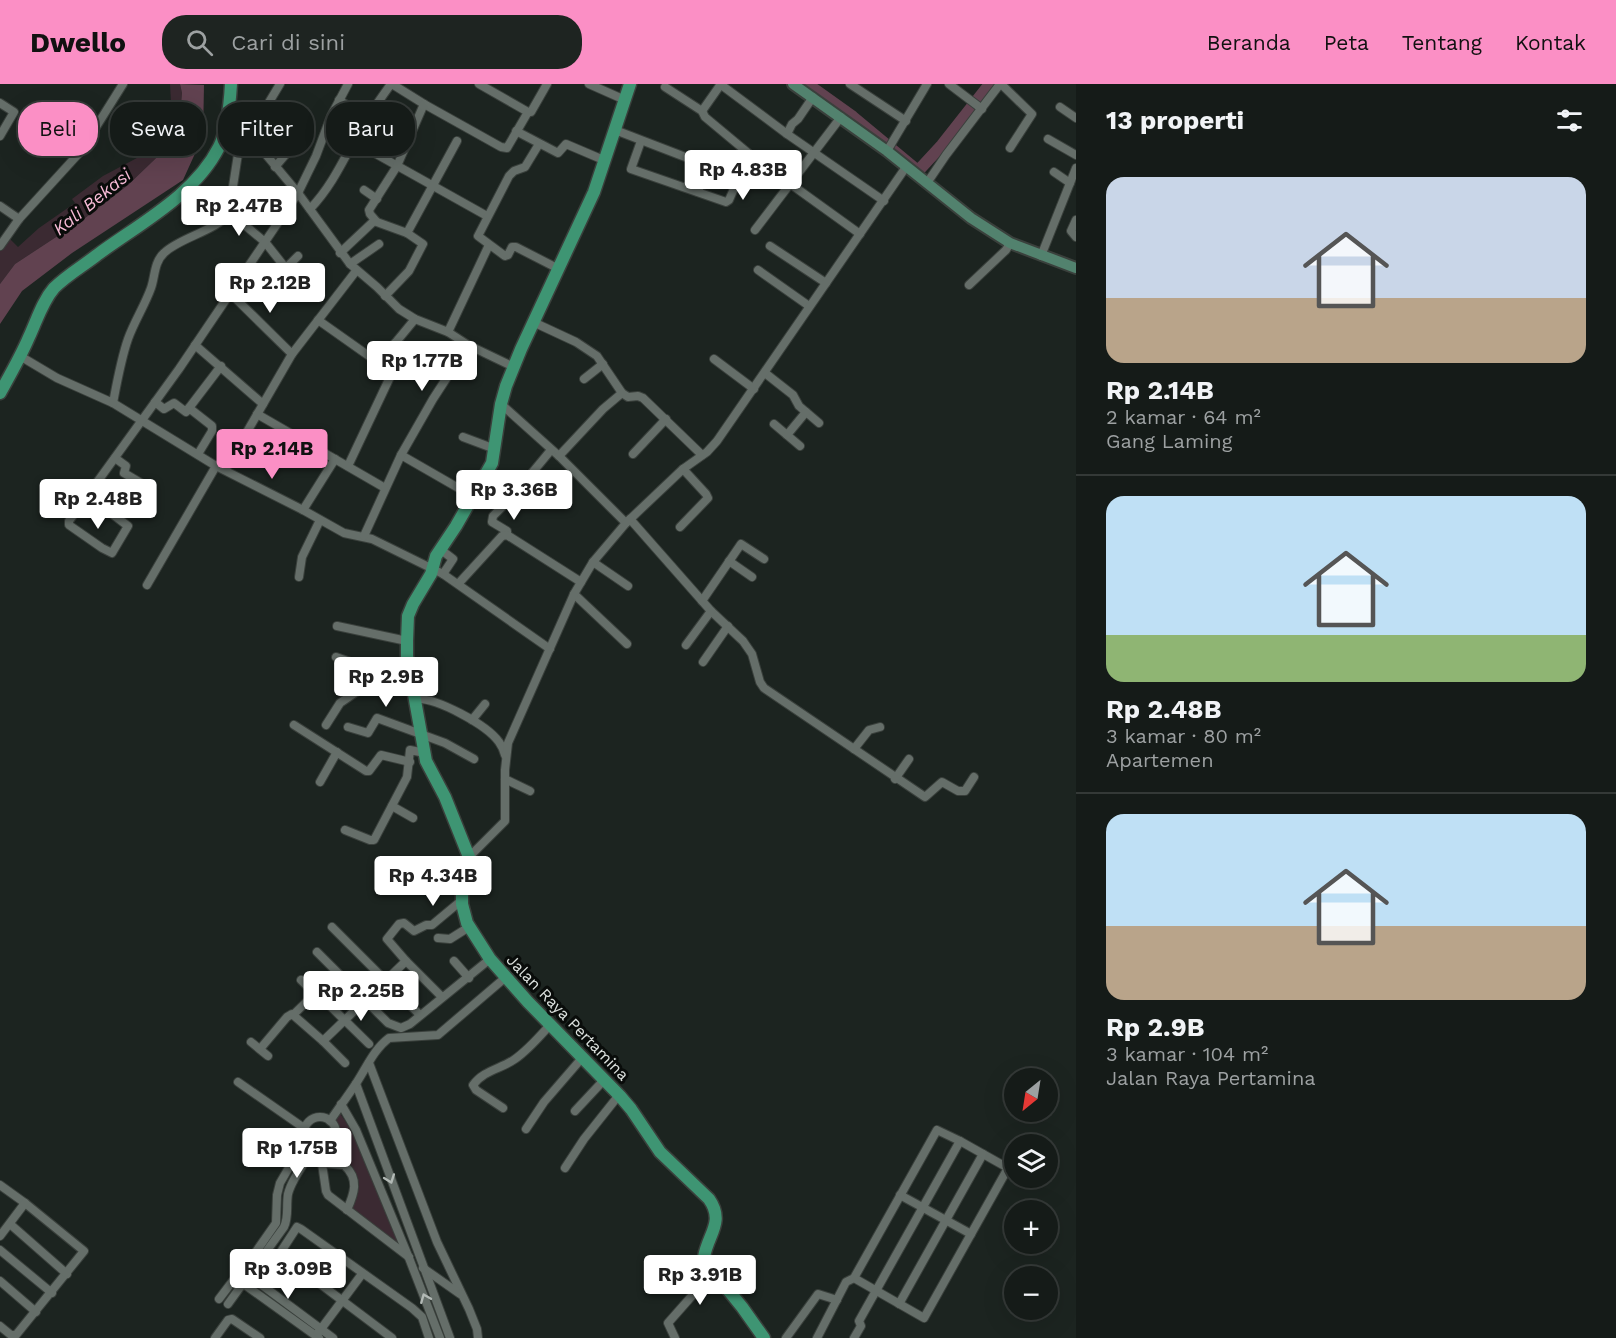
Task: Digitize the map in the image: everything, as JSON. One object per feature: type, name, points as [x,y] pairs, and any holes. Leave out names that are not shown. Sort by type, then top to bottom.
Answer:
[{"type":"main road","points":[[228,102],[231,84]]},
{"type":"main road","points":[[469,857],[449,805],[426,761],[407,656],[408,616],[413,604],[438,572],[436,556],[474,497],[492,463],[506,386],[557,268],[594,192],[630,84]]},
{"type":"main road","points":[[0,393],[20,356],[40,310],[53,289],[80,266],[146,222],[208,165],[218,148]]},
{"type":"main road","name":"Jalan Raya Pertamina","points":[[469,857],[462,900],[469,927],[506,977],[631,1109],[660,1152],[709,1199],[714,1206],[716,1221],[704,1257],[764,1338]]},
{"type":"street","points":[[0,246],[19,219],[81,151],[123,84]]},
{"type":"street","points":[[267,102],[280,84]]},
{"type":"street","points":[[87,495],[128,526],[112,553],[68,524],[87,495],[195,345],[298,194],[348,84]]},
{"type":"street","points":[[378,102],[391,84],[504,149],[507,148],[528,112],[531,112],[538,102],[547,84]]},
{"type":"street","points":[[478,84],[528,112]]},
{"type":"street","points":[[589,84],[625,100]]},
{"type":"street","points":[[702,111],[720,84],[884,201]]},
{"type":"street","points":[[793,84],[890,147],[906,167],[971,218],[1010,243],[1044,250],[1076,268]]},
{"type":"street","points":[[850,84],[906,121]]},
{"type":"street","points":[[890,147],[927,84]]},
{"type":"street","points":[[949,84],[977,106]]},
{"type":"street","points":[[928,182],[977,106],[1000,84],[1032,114],[1010,148]]},
{"type":"street","points":[[665,87],[702,111],[705,117],[753,157],[791,182],[860,234]]},
{"type":"street","points":[[787,134],[813,97]]},
{"type":"street","points":[[0,103],[14,112],[0,136]]},
{"type":"street","points":[[385,296],[405,276],[423,243],[407,233],[376,221],[369,212],[397,166],[423,104]]},
{"type":"street","points":[[1060,106],[1076,118]]},
{"type":"street","points":[[755,230],[841,117]]},
{"type":"street","points":[[615,130],[706,165],[698,192]]},
{"type":"street","points":[[516,132],[559,153],[566,144],[606,160]]},
{"type":"street","points":[[1048,139],[1076,155]]},
{"type":"street","points":[[407,233],[457,141]]},
{"type":"street","points":[[641,141],[632,170],[727,202],[737,182]]},
{"type":"street","points":[[539,144],[525,167],[514,171],[510,176],[478,236],[506,256],[512,247],[516,247],[557,268]]},
{"type":"street","points":[[106,400],[128,339],[152,287],[160,258],[183,241],[222,222],[229,212],[238,156]]},
{"type":"street","points":[[267,156],[310,209],[340,253],[356,271],[377,286],[406,314],[448,332],[468,345],[514,367]]},
{"type":"street","points":[[276,167],[284,156]]},
{"type":"street","points":[[310,209],[331,185],[347,156]]},
{"type":"street","points":[[380,156],[487,216]]},
{"type":"street","points":[[469,857],[505,821],[505,755],[517,721],[574,594],[593,562],[628,521],[683,469],[717,441],[906,167]]},
{"type":"street","points":[[1044,250],[1076,168]]},
{"type":"street","points":[[1054,172],[1070,183]]},
{"type":"street","points":[[364,190],[377,199]]},
{"type":"street","points":[[0,206],[19,219]]},
{"type":"street","points":[[229,212],[266,242],[285,267],[298,256]]},
{"type":"street","points":[[1076,220],[1071,231],[1076,237]]},
{"type":"street","points":[[340,253],[376,221]]},
{"type":"street","points":[[969,285],[1006,250],[1010,243]]},
{"type":"street","points":[[350,264],[379,244]]},
{"type":"street","points":[[448,332],[489,245]]},
{"type":"street","points":[[770,246],[826,283]]},
{"type":"street","points":[[758,270],[809,306]]},
{"type":"street","points":[[225,470],[292,354],[356,271]]},
{"type":"street","points":[[230,293],[292,354]]},
{"type":"street","points":[[376,361],[415,319]]},
{"type":"street","points":[[318,320],[376,361],[390,374],[391,378],[348,466]]},
{"type":"street","points":[[533,322],[585,347],[597,356],[622,393],[628,398],[638,396],[643,398],[702,455]]},
{"type":"street","points":[[195,345],[263,404]]},
{"type":"street","points":[[363,536],[401,455],[433,399],[468,345]]},
{"type":"street","points":[[20,356],[57,378],[106,400],[216,466],[349,535],[363,536],[459,583],[550,650]]},
{"type":"street","points":[[714,359],[754,389]]},
{"type":"street","points":[[584,379],[603,364]]},
{"type":"street","points":[[155,402],[164,409],[174,403],[186,412],[221,366]]},
{"type":"street","points":[[765,374],[793,395],[798,405],[819,423]]},
{"type":"street","points":[[559,456],[603,409],[622,393]]},
{"type":"street","points":[[501,404],[628,521],[711,611],[743,641],[752,654],[764,688],[925,797],[942,782],[964,792],[974,777]]},
{"type":"street","points":[[189,408],[213,428],[198,454]]},
{"type":"street","points":[[787,435],[806,412]]},
{"type":"street","points":[[257,414],[386,488]]},
{"type":"street","points":[[633,454],[666,418]]},
{"type":"street","points":[[774,424],[800,446]]},
{"type":"street","points":[[463,436],[495,449]]},
{"type":"street","points":[[507,536],[507,531],[492,522],[493,516],[513,497],[551,450]]},
{"type":"street","points":[[401,455],[474,497]]},
{"type":"street","points":[[115,458],[126,466],[124,474],[151,489]]},
{"type":"street","points":[[303,510],[335,459]]},
{"type":"street","points":[[147,585],[216,466]]},
{"type":"street","points":[[680,527],[708,498],[683,469]]},
{"type":"street","points":[[299,577],[302,557],[320,520]]},
{"type":"street","points":[[459,583],[502,536],[507,536],[581,582]]},
{"type":"street","points":[[702,601],[741,544],[764,559]]},
{"type":"street","points":[[729,561],[752,577]]},
{"type":"street","points":[[593,562],[628,586]]},
{"type":"street","points":[[574,594],[627,644]]},
{"type":"street","points":[[686,645],[711,611]]},
{"type":"street","points":[[337,626],[407,641]]},
{"type":"street","points":[[704,662],[728,626]]},
{"type":"street","points":[[336,657],[373,670],[411,678]]},
{"type":"street","points":[[326,725],[340,703],[362,688],[373,670]]},
{"type":"street","points":[[341,677],[362,688]]},
{"type":"street","points":[[415,699],[424,698],[472,720],[497,739],[505,755]]},
{"type":"street","points":[[472,720],[485,704]]},
{"type":"street","points":[[348,727],[368,733],[377,718],[445,743],[474,759]]},
{"type":"street","points":[[294,725],[366,771],[369,771],[381,754],[410,762]]},
{"type":"street","points":[[854,749],[869,730],[880,727]]},
{"type":"street","points":[[345,830],[374,840],[407,777],[410,750],[424,753]]},
{"type":"street","points":[[320,782],[337,752]]},
{"type":"street","points":[[896,778],[909,759]]},
{"type":"street","points":[[505,779],[530,791]]},
{"type":"street","points":[[392,806],[413,818]]},
{"type":"street","points":[[392,886],[416,888],[432,874],[464,882]]},
{"type":"street","points":[[441,996],[387,939],[399,924],[404,923],[416,931],[433,924],[462,900]]},
{"type":"street","points":[[332,927],[420,1015]]},
{"type":"street","points":[[438,938],[450,939],[469,927]]},
{"type":"street","points":[[317,952],[394,1027],[406,1026],[441,996],[469,978],[490,958]]},
{"type":"street","points":[[323,1041],[406,961]]},
{"type":"street","points":[[454,962],[469,978]]},
{"type":"street","points":[[330,1121],[356,1084],[375,1051],[389,1038],[438,1035],[506,977]]},
{"type":"street","points":[[301,980],[315,994]]},
{"type":"street","points":[[260,1049],[287,1017],[294,1014],[327,982]]},
{"type":"street","points":[[325,1001],[369,1044]]},
{"type":"street","points":[[294,1014],[345,1063]]},
{"type":"street","points":[[503,1108],[476,1090],[473,1085],[487,1072],[514,1060],[550,1025]]},
{"type":"street","points":[[251,1042],[268,1056]]},
{"type":"street","points":[[526,1129],[544,1102],[582,1058]]},
{"type":"street","points":[[369,1063],[437,1242],[477,1329],[478,1338]]},
{"type":"street","points":[[575,1111],[604,1080]]},
{"type":"street","points":[[238,1082],[304,1128]]},
{"type":"street","points":[[356,1084],[450,1338]]},
{"type":"street","points":[[565,1167],[619,1095]]},
{"type":"street","points":[[341,1104],[356,1130],[440,1338]]},
{"type":"street","points":[[228,1304],[243,1286],[248,1284],[248,1273],[276,1223],[280,1183],[305,1140],[304,1128],[307,1123],[318,1117],[330,1121],[335,1128],[335,1138],[329,1146],[317,1149],[290,1187],[287,1197],[288,1220],[248,1273]]},
{"type":"street","points":[[356,1130],[370,1127]]},
{"type":"street","points":[[817,1338],[846,1282],[854,1278],[937,1130],[1008,1168],[924,1318],[854,1278]]},
{"type":"street","points":[[305,1140],[317,1149],[328,1196],[462,1296]]},
{"type":"street","points":[[854,1338],[861,1326],[860,1321],[960,1141]]},
{"type":"street","points":[[899,1304],[983,1154]]},
{"type":"street","points":[[322,1163],[344,1166],[353,1175],[355,1189],[347,1210]]},
{"type":"street","points":[[0,1186],[25,1203],[83,1250],[82,1255],[16,1335],[11,1335],[0,1327]]},
{"type":"street","points":[[900,1195],[971,1234]]},
{"type":"street","points":[[0,1236],[25,1203]]},
{"type":"street","points":[[10,1224],[67,1274]]},
{"type":"street","points":[[392,1338],[341,1302],[281,1254],[297,1227],[422,1317],[429,1338]]},
{"type":"street","points":[[0,1250],[52,1293]]},
{"type":"street","points":[[219,1299],[235,1278],[237,1271],[248,1273],[317,1335]]},
{"type":"street","points":[[675,1338],[668,1323],[713,1272]]},
{"type":"street","points":[[317,1335],[362,1274]]},
{"type":"street","points":[[235,1278],[243,1286],[317,1335],[333,1338]]},
{"type":"street","points":[[0,1281],[36,1312]]},
{"type":"street","points":[[786,1338],[818,1294],[837,1300]]},
{"type":"street","points":[[215,1338],[228,1320],[232,1319],[260,1338]]},
{"type":"shaded area","points":[[170,84],[180,84],[181,102],[171,102]]},
{"type":"shaded area","points":[[180,84],[204,85],[204,102],[181,102]]},
{"type":"shaded area","points":[[141,156],[158,156],[128,185],[85,218],[15,264],[0,284],[0,246],[7,236],[18,247],[39,228],[75,203],[72,199],[103,176]]},
{"type":"shaded area","points":[[158,156],[194,156],[183,180],[72,253],[22,291],[0,324],[0,284],[15,264],[85,218],[128,185]]},
{"type":"shaded area","points":[[339,1112],[352,1131],[400,1248],[351,1210],[358,1190],[356,1174],[352,1168],[346,1163],[325,1159],[324,1153],[337,1143],[339,1130],[335,1119]]},
{"type":"waterway","points":[[807,84],[853,117],[918,171],[942,145],[990,84]]},
{"type":"water label","name":"Kali Bekasi","points":[[92,202]]}]
